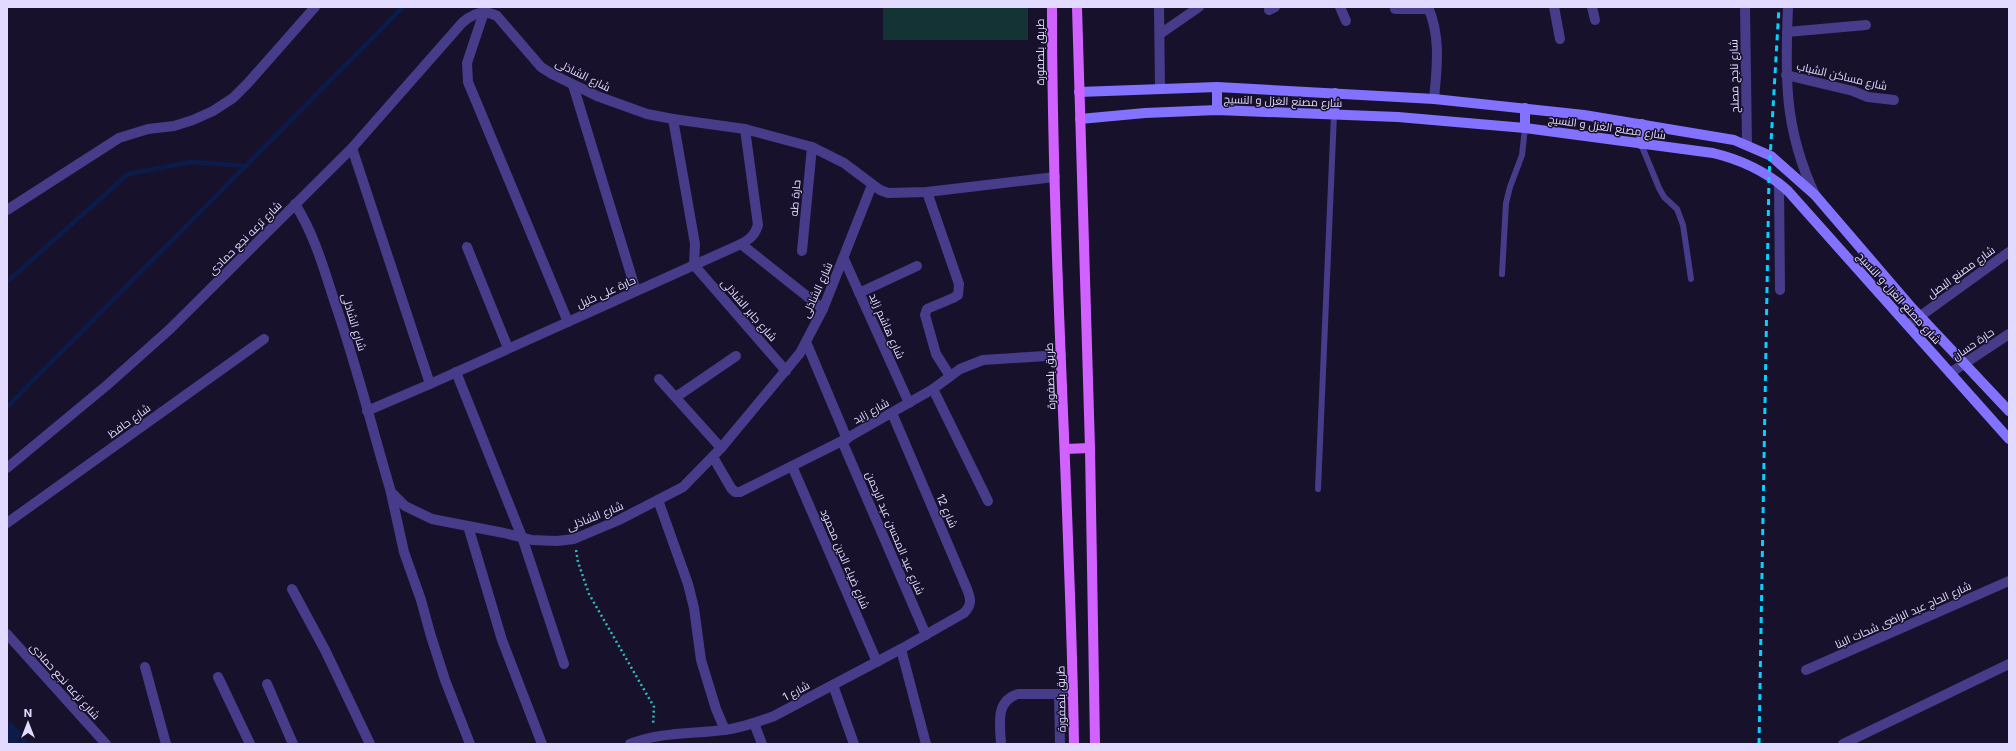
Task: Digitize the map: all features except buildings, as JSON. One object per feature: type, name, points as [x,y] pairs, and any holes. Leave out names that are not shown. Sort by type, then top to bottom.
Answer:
[{"type":"main road","name":"طريق بلصفورة","points":[[1052,7],[1055,177],[1072,622],[1074,744]]},
{"type":"main road","points":[[1077,7],[1090,448],[1096,744]]},
{"type":"main road","points":[[1217,87],[1217,110]]},
{"type":"main road","name":"شارع مصنع الغزل و النسيج","points":[[1079,92],[1217,87],[1434,99],[1525,108],[1642,124],[1720,136],[1747,145],[1771,156],[1815,195],[1921,317],[2009,411]]},
{"type":"main road","points":[[1334,114],[1335,93]]},
{"type":"main road","points":[[1525,108],[1525,128]]},
{"type":"main road","name":"شارع مصنع الغزل و النسيج","points":[[1080,119],[1145,113],[1217,110],[1334,114],[1446,121],[1525,128],[1713,153],[1733,158],[1752,165],[1779,183],[2009,439]]},
{"type":"main road","points":[[1642,124],[1642,144]]},
{"type":"main road","points":[[1065,449],[1090,448]]},
{"type":"street","points":[[7,210],[119,138],[148,129],[174,126],[193,120],[213,111],[248,83],[314,7]]},
{"type":"street","points":[[1159,7],[1160,88]]},
{"type":"street","points":[[1160,34],[1199,7]]},
{"type":"street","points":[[1340,7],[1346,21]]},
{"type":"street","points":[[1554,7],[1560,39]]},
{"type":"street","points":[[1592,7],[1595,20]]},
{"type":"street","name":"شارع ناجح مصلح","points":[[1745,7],[1747,145]]},
{"type":"street","points":[[1788,7],[1786,75],[1792,129],[1799,158],[1815,195]]},
{"type":"street","points":[[1395,10],[1428,8],[1434,25],[1437,43],[1434,99]]},
{"type":"street","points":[[484,12],[467,63],[468,82],[568,322]]},
{"type":"street","name":"شارع الشاذلى","points":[[484,12],[497,16],[541,67],[573,85],[622,106],[673,119],[745,129],[812,147],[844,163],[872,185],[888,193],[927,192],[1055,177]]},
{"type":"street","name":"شارع ترعه نجع حمادى","points":[[7,468],[77,411],[165,333],[352,148],[462,23],[468,17],[484,12]]},
{"type":"street","points":[[1787,32],[1866,25]]},
{"type":"street","name":"شارع مساكن الشباب","points":[[1786,75],[1853,90],[1868,97],[1894,100]]},
{"type":"street","points":[[573,85],[636,291]]},
{"type":"street","points":[[673,119],[695,244],[694,265]]},
{"type":"street","name":"حارة على خليل","points":[[367,410],[430,384],[741,244],[756,233],[758,225],[745,129]]},
{"type":"street","name":"حارة طه","points":[[802,251],[812,147]]},
{"type":"street","points":[[352,148],[430,384]]},
{"type":"street","points":[[1779,183],[1780,290]]},
{"type":"street","name":"شارع الشاذلى","points":[[295,204],[306,221],[315,242],[342,324],[391,492],[405,506],[415,513],[432,519],[542,541],[574,539],[658,500],[683,487],[713,457],[786,371],[806,342],[823,309],[872,185]]},
{"type":"street","points":[[927,192],[959,284],[958,295],[927,309],[925,315],[936,354],[950,376]]},
{"type":"street","points":[[741,244],[823,309]]},
{"type":"street","points":[[467,247],[508,348]]},
{"type":"street","name":"شارع مصنع البصل","points":[[1908,325],[2009,252]]},
{"type":"street","name":"شارع هاشم زايد","points":[[844,259],[909,403]]},
{"type":"street","name":"شارع جابر الشاذلى","points":[[694,265],[786,371]]},
{"type":"street","points":[[859,292],[917,266]]},
{"type":"street","name":"حارة حسان","points":[[1950,373],[2009,334]]},
{"type":"street","name":"شارع حافظ","points":[[7,522],[264,339]]},
{"type":"street","name":"شارع عبد المحسن عبد الرحمن","points":[[806,342],[844,440],[926,635]]},
{"type":"street","name":"شارع زايد","points":[[713,457],[731,488],[735,492],[740,492],[844,440],[933,389],[965,366],[983,360],[1061,355]]},
{"type":"street","points":[[676,397],[736,356]]},
{"type":"street","points":[[456,372],[522,537],[564,664]]},
{"type":"street","points":[[660,379],[721,448]]},
{"type":"street","points":[[933,389],[988,501]]},
{"type":"street","name":"شارع 12","points":[[892,413],[969,595],[971,602],[969,608],[959,616]]},
{"type":"street","name":"شارع ضياء الدين محمود","points":[[792,466],[877,662]]},
{"type":"street","points":[[391,492],[404,552],[421,600],[445,680],[470,744]]},
{"type":"street","points":[[658,500],[688,584],[694,608],[701,660],[716,709],[726,730]]},
{"type":"street","points":[[468,526],[502,640],[542,744]]},
{"type":"street","name":"شارع الحاج عبد الراضى شحات البنا","points":[[1806,670],[2009,581]]},
{"type":"street","points":[[292,589],[325,650],[370,744]]},
{"type":"street","name":"شارع 1","points":[[630,744],[652,736],[665,740],[726,730],[754,723],[795,706],[959,616]]},
{"type":"street","name":"شارع ترعه نجع حمادى","points":[[7,634],[106,744]]},
{"type":"street","points":[[901,649],[926,744]]},
{"type":"street","points":[[1842,744],[2009,664]]},
{"type":"street","points":[[145,667],[166,744]]},
{"type":"street","points":[[218,677],[250,744]]},
{"type":"street","points":[[267,684],[293,744]]},
{"type":"street","points":[[833,685],[854,744]]},
{"type":"street","points":[[1001,744],[1000,715],[1001,707],[1005,701],[1018,694],[1073,694]]},
{"type":"street","points":[[1059,694],[1060,744]]},
{"type":"street","points":[[754,723],[762,744]]},
{"type":"lane","points":[[1318,489],[1334,114]]},
{"type":"lane","points":[[1502,274],[1506,203],[1510,187],[1522,156],[1525,128]]},
{"type":"lane","points":[[1642,144],[1659,188],[1664,197],[1677,209],[1683,225],[1691,279]]},
{"type":"path","points":[[574,539],[578,562],[589,594],[654,707],[652,736]]},
{"type":"green space","points":[[883,7],[1028,7],[1028,40],[883,40]]},
{"type":"waterway","points":[[7,407],[403,7]]},
{"type":"waterway","points":[[7,282],[128,174],[191,162],[247,166]]},
{"type":"waterway","points":[[7,729],[20,744]]},
{"type":"railway","points":[[1759,744],[1769,176],[1779,7]]}]
